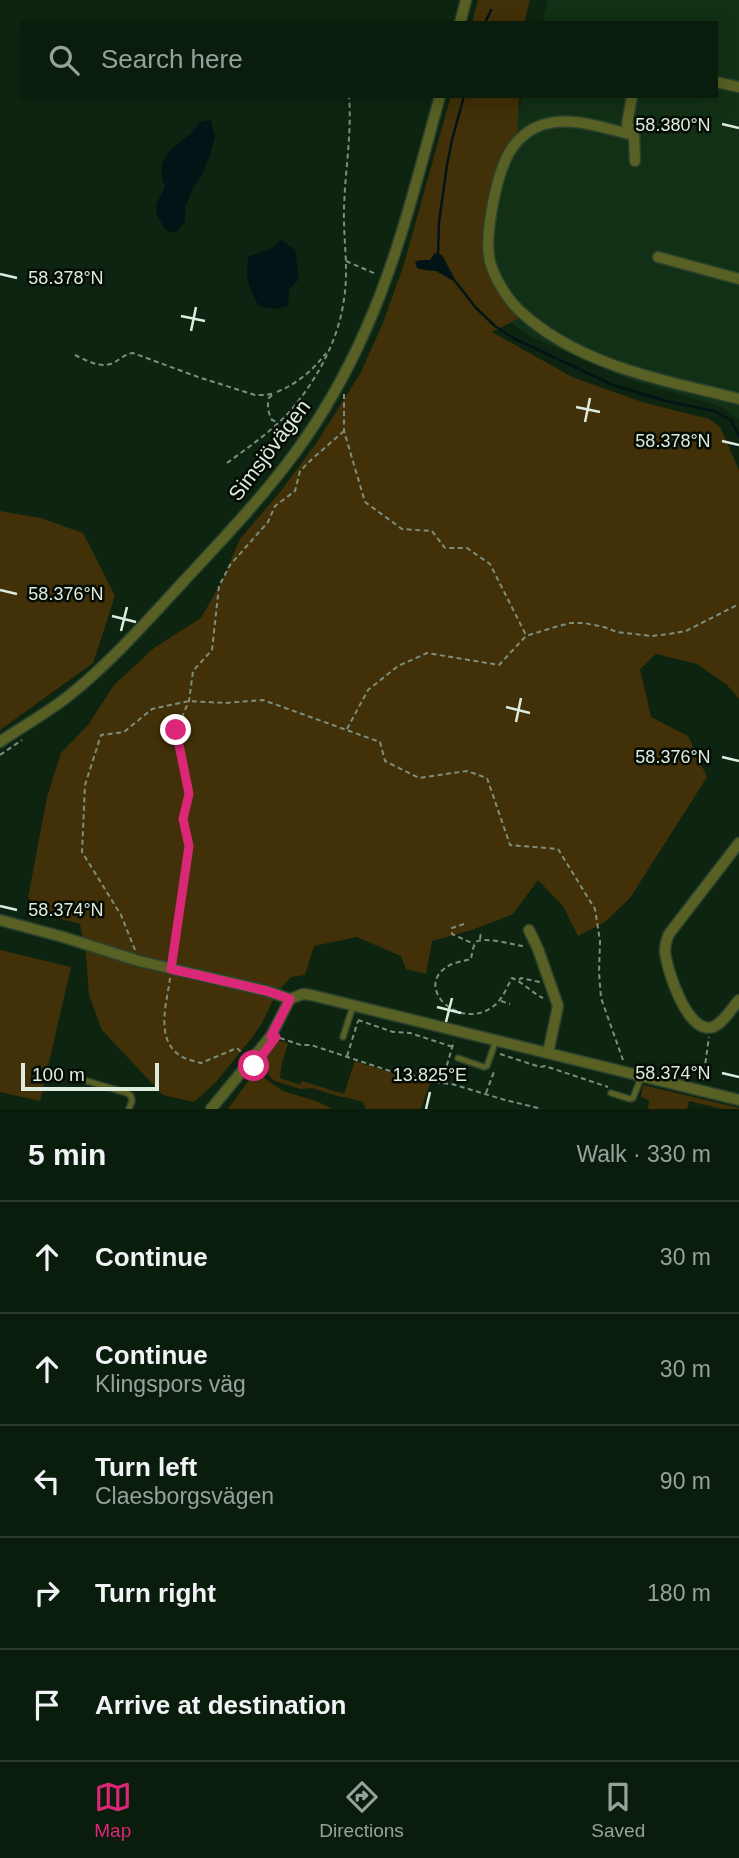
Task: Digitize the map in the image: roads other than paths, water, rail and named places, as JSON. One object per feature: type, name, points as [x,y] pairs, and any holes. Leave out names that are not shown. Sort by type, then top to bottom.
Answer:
[{"type":"street","points":[[461,21],[466,0]]},
{"type":"street","points":[[718,82],[739,87]]},
{"type":"street","name":"Simsjövägen","points":[[0,742],[93,676],[133,636],[258,498],[295,453],[334,394],[366,330],[387,279],[439,98]]},
{"type":"street","points":[[632,98],[627,124],[634,135],[635,161]]},
{"type":"street","points":[[634,135],[592,125],[556,122],[537,127],[520,138],[509,152],[497,187],[491,213],[490,262],[501,286],[518,309],[543,331],[572,347],[626,370],[739,399]]},
{"type":"street","points":[[658,257],[739,279]]},
{"type":"street","points":[[739,843],[669,934],[665,951],[681,1002],[699,1024],[715,1026],[739,1000]]},
{"type":"street","points":[[0,920],[139,961],[267,991],[290,999],[303,994],[457,1031],[495,1045],[548,1053],[739,1100]]},
{"type":"street","points":[[529,930],[557,1004],[558,1013],[548,1053]]},
{"type":"street","points":[[211,1109],[271,1036],[290,999]]},
{"type":"lane","points":[[343,1037],[356,1007]]},
{"type":"lane","points":[[458,1058],[484,1067],[490,1060],[495,1045]]},
{"type":"lane","points":[[611,1093],[633,1098],[642,1075]]},
{"type":"lane","points":[[87,1081],[127,1093],[132,1101],[129,1109]]},
{"type":"waterway","points":[[486,21],[491,10]]},
{"type":"waterway","points":[[438,255],[439,222],[447,165],[463,98]]},
{"type":"waterway","points":[[455,281],[476,308],[495,326],[515,339],[613,385],[666,401],[714,411],[731,420],[739,436]]}]
